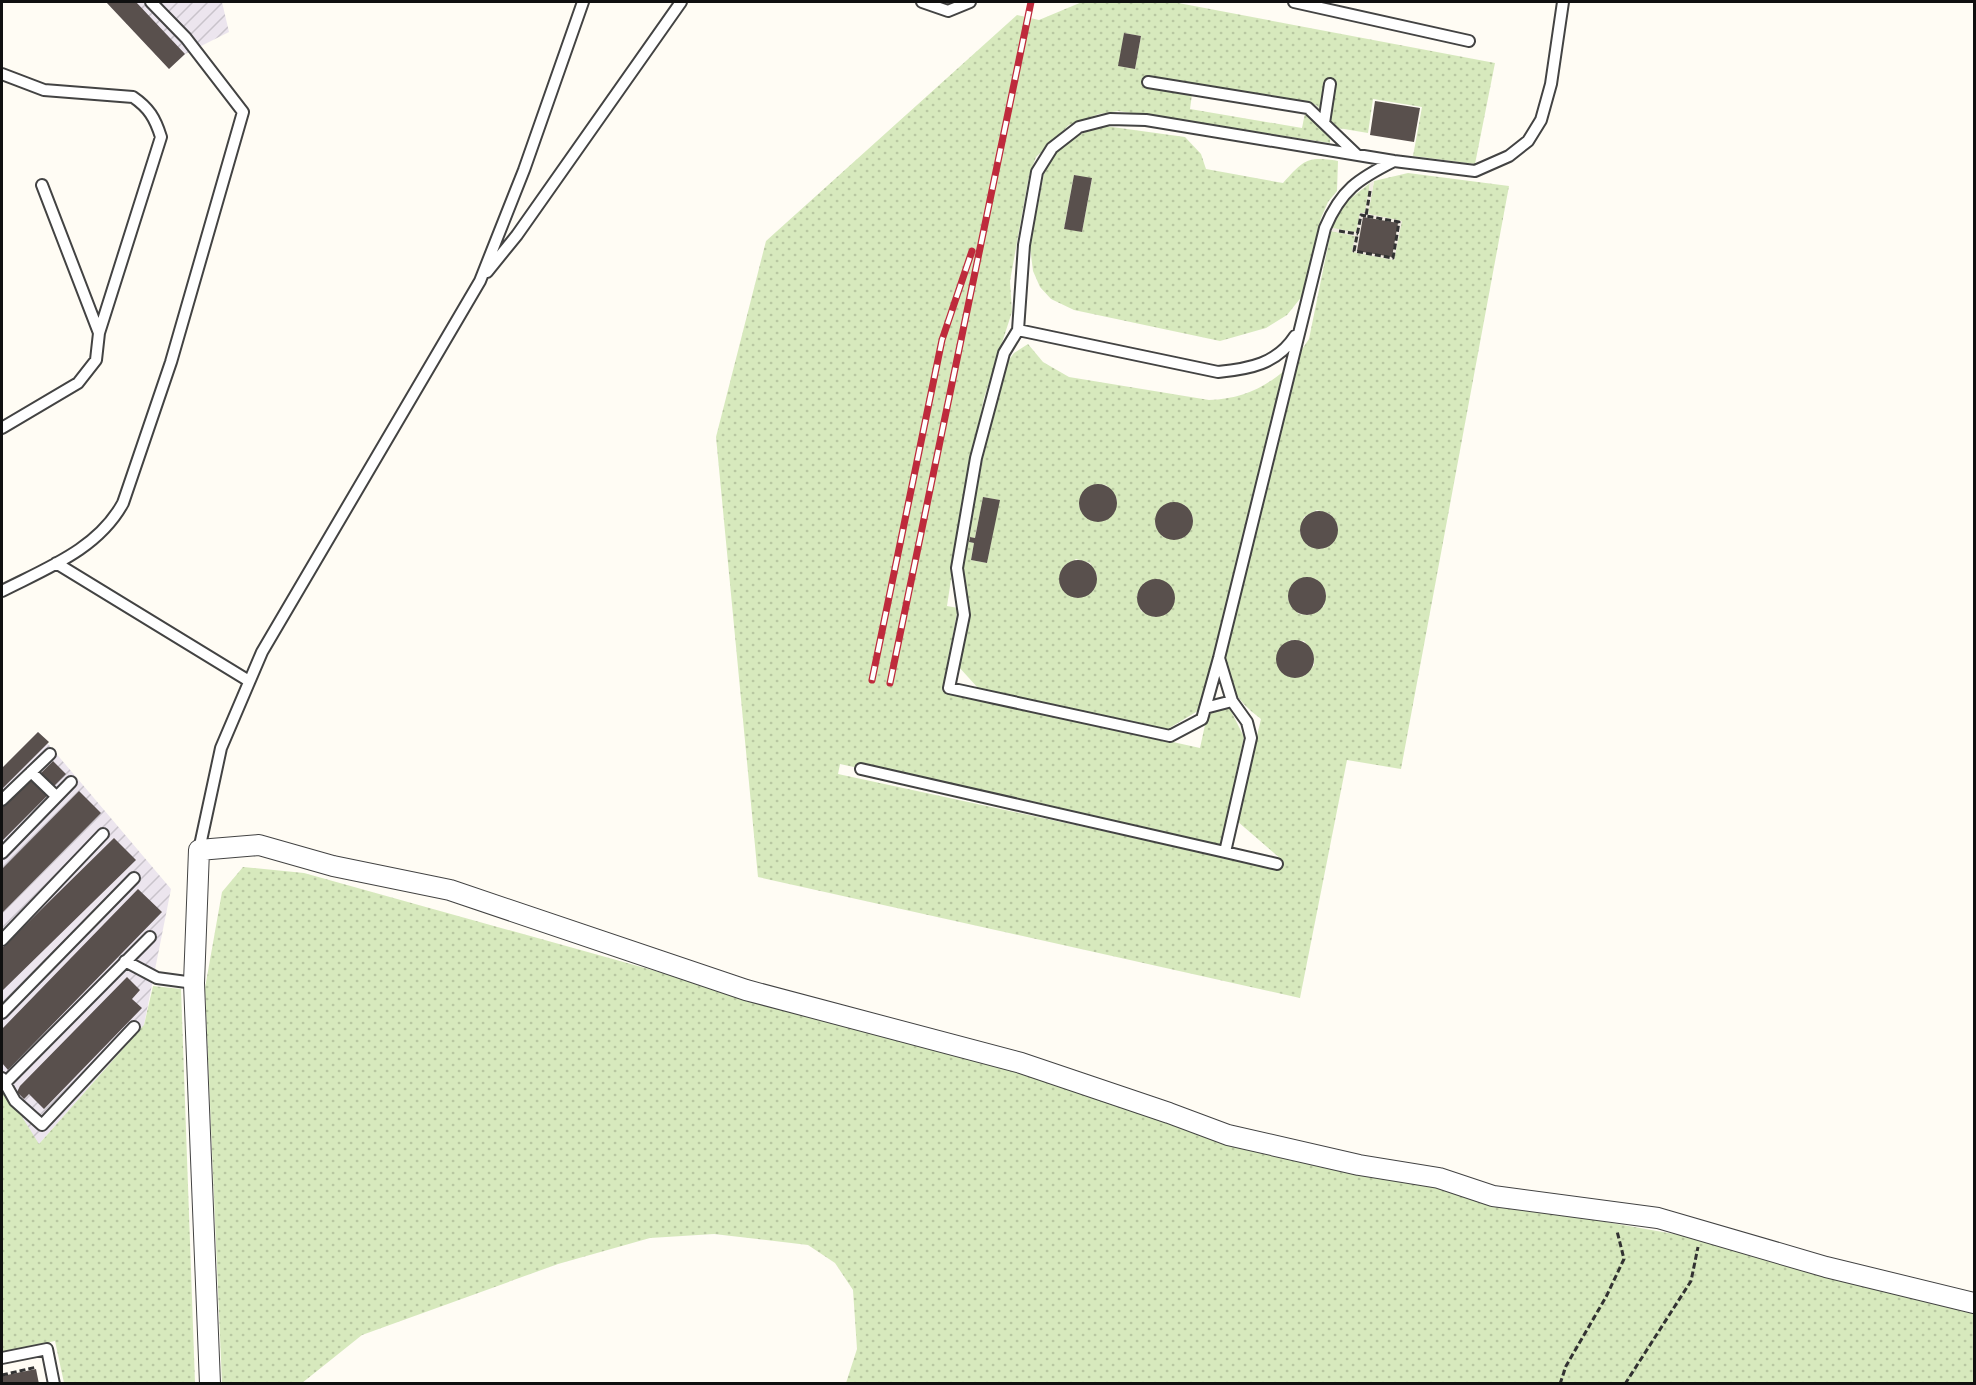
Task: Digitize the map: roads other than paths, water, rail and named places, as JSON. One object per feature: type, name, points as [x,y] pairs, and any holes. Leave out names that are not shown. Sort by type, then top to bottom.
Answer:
[{"type":"street","points":[[210,1383],[194,983],[199,850],[259,845],[333,866],[450,890],[746,990],[1021,1063],[1228,1135],[1359,1165],[1439,1178],[1493,1196],[1658,1218],[1826,1267],[1974,1303]]},
{"type":"lane","points":[[2,591],[56,563],[98,536],[114,520],[123,503],[171,362],[243,112],[186,38],[151,2]]},
{"type":"lane","points":[[480,281],[524,170],[583,2]]},
{"type":"lane","points":[[199,850],[221,748],[262,652],[480,281],[517,235],[681,2]]},
{"type":"lane","points":[[922,2],[948,11],[970,2]]},
{"type":"lane","points":[[1294,2],[1470,41]]},
{"type":"lane","points":[[1394,161],[1362,178],[1341,197],[1325,228],[1202,719],[1170,736],[949,688],[964,615],[957,568],[976,458],[1004,353],[1018,330],[1024,245],[1037,172],[1052,148],[1079,127],[1110,119],[1146,120],[1394,161],[1475,171],[1509,156],[1528,141],[1541,120],[1551,84],[1563,2]]},
{"type":"lane","points":[[2,74],[44,90],[133,96],[144,104],[156,121],[160,137],[99,333],[96,360],[78,383],[2,428]]},
{"type":"lane","points":[[1148,82],[1308,108],[1357,155]]},
{"type":"lane","points":[[1324,123],[1330,84]]},
{"type":"lane","points":[[42,185],[99,333]]},
{"type":"lane","points":[[1018,330],[1218,372],[1243,370],[1266,363],[1288,347],[1300,328]]},
{"type":"lane","points":[[56,563],[249,681]]},
{"type":"lane","points":[[1219,658],[1232,701],[1247,722],[1251,738],[1225,852]]},
{"type":"lane","points":[[1205,708],[1232,701]]},
{"type":"lane","points":[[2,800],[50,754]]},
{"type":"lane","points":[[861,769],[1276,864]]},
{"type":"lane","points":[[31,772],[57,796]]},
{"type":"lane","points":[[2,853],[71,782]]},
{"type":"lane","points":[[2,940],[103,834]]},
{"type":"lane","points":[[2,1013],[134,878]]},
{"type":"lane","points":[[134,1027],[42,1125],[15,1101],[4,1080],[150,937]]},
{"type":"lane","points":[[125,961],[157,978],[194,983]]},
{"type":"lane","points":[[2,1358],[48,1349],[54,1383]]},
{"type":"railway","points":[[890,683],[1031,2]]},
{"type":"railway","points":[[872,680],[942,340],[972,251]]}]
